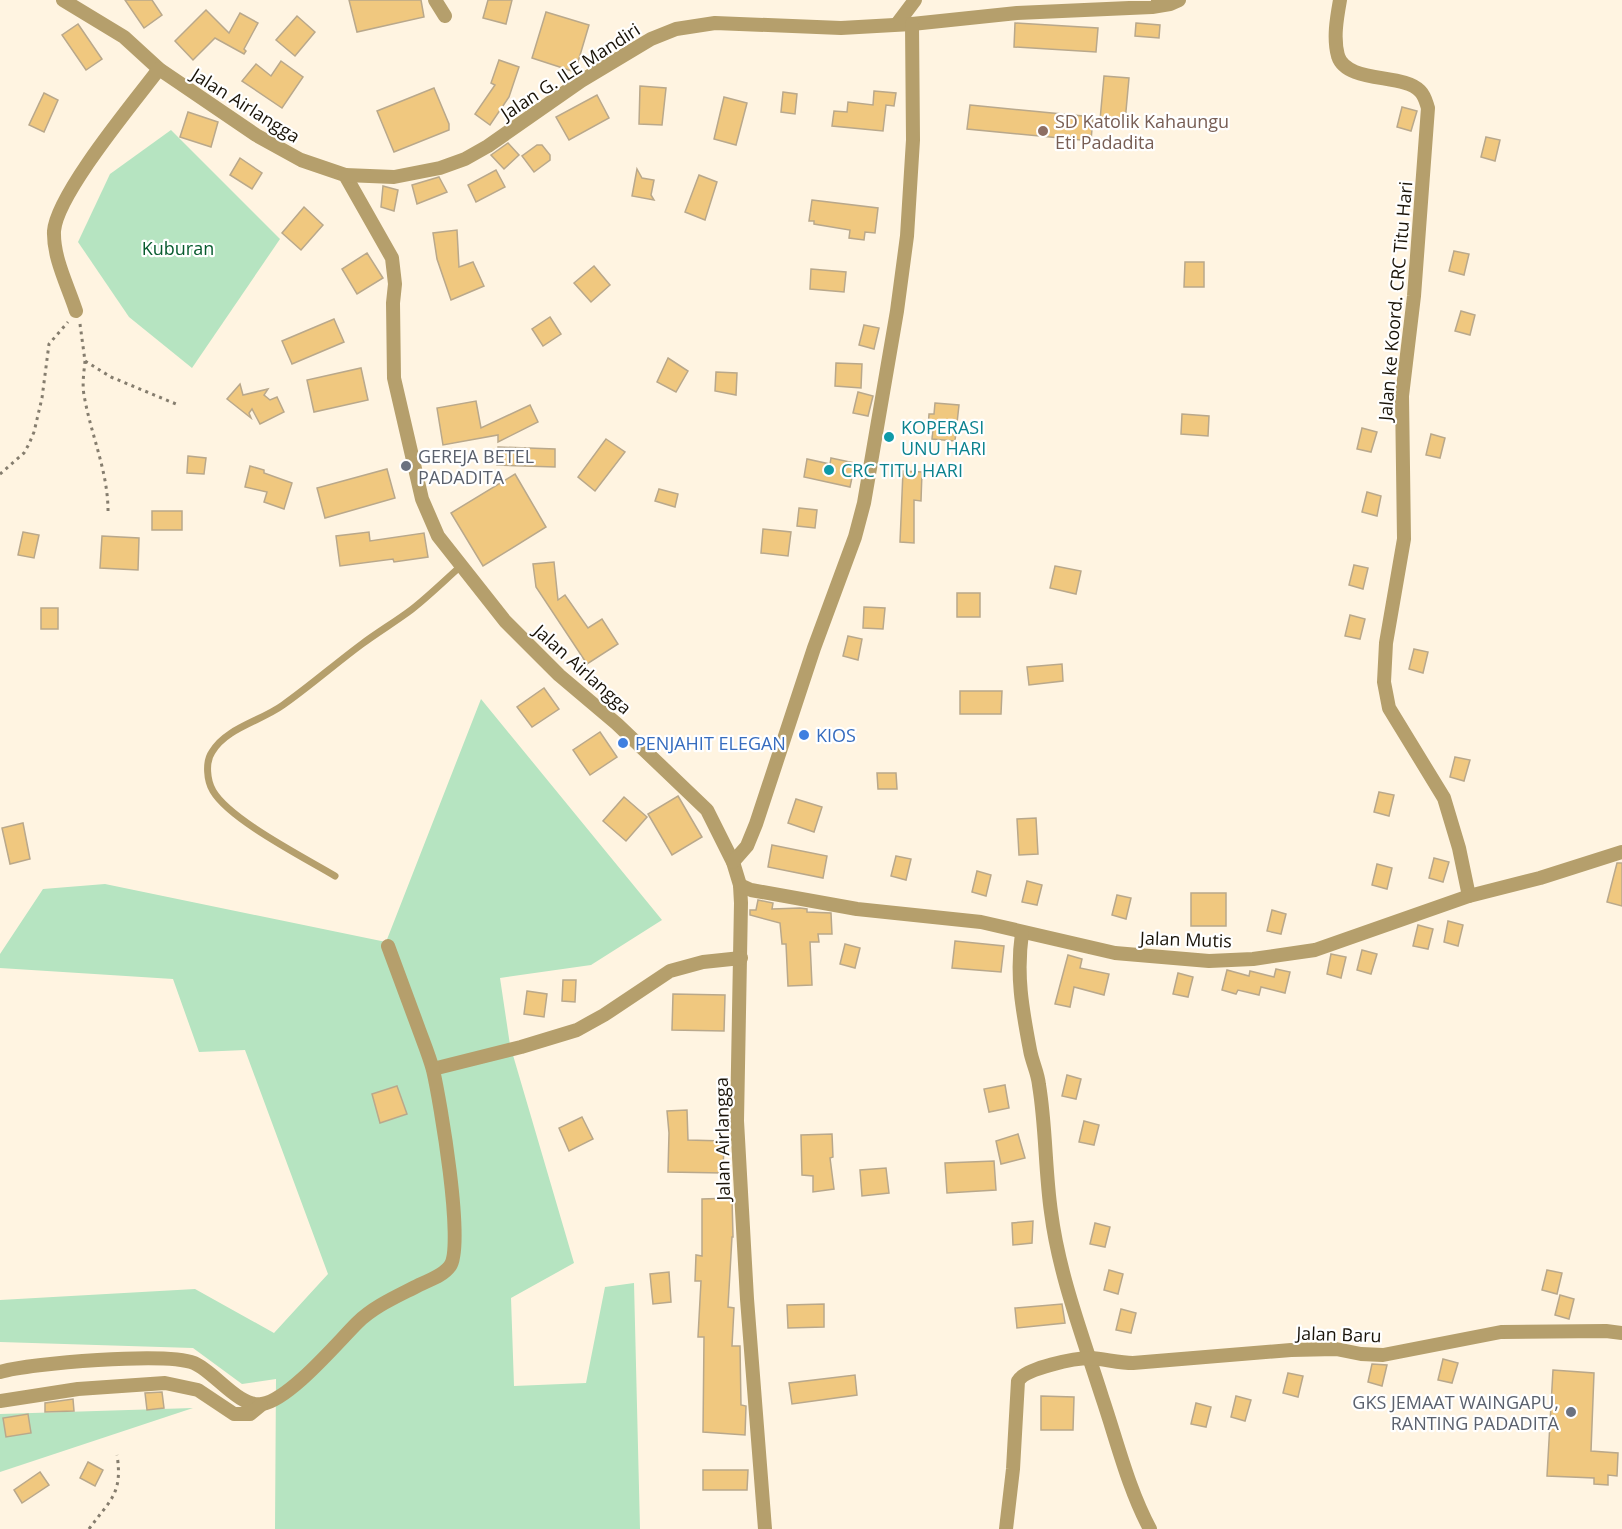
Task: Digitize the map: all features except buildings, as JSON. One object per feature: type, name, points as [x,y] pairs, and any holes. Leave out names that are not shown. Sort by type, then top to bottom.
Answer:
[{"type":"street","name":"Jalan Airlangga","points":[[63,0],[124,37],[159,69],[227,117],[280,150],[345,175],[392,258],[395,284],[393,355],[397,392],[422,499],[438,536],[505,621],[559,675],[617,724],[708,810],[733,862],[740,885],[741,958],[737,1121],[747,1299],[765,1529]]},
{"type":"street","points":[[435,0],[445,16]]},
{"type":"street","points":[[897,24],[915,0]]},
{"type":"street","name":"Jalan G. ILE Mandiri","points":[[345,175],[394,177],[440,168],[465,159],[488,146],[581,81],[651,39],[676,29],[715,23],[799,28],[912,24],[1017,13],[1152,7],[1179,0]]},
{"type":"street","name":"Jalan ke Koord. CRC Titu Hari","points":[[1340,0],[1336,44],[1338,56],[1343,65],[1352,71],[1410,84],[1419,89],[1428,108],[1414,296],[1402,396],[1404,539],[1386,643],[1384,682],[1389,708],[1444,798],[1459,848],[1469,896]]},
{"type":"street","points":[[733,862],[747,846],[756,824],[811,658],[855,537],[864,503],[897,311],[906,236],[913,140],[912,24]]},
{"type":"street","points":[[76,311],[56,253],[54,233],[56,221],[87,166],[159,69]]},
{"type":"street","name":"Jalan Mutis","points":[[740,885],[751,890],[857,909],[981,922],[1115,953],[1209,961],[1253,959],[1315,950],[1469,896],[1540,878],[1622,852]]},
{"type":"street","points":[[1022,933],[1018,961],[1020,986],[1030,1052],[1040,1089],[1051,1213],[1076,1319],[1126,1475],[1150,1529]]},
{"type":"street","points":[[0,1401],[78,1389],[165,1383],[198,1389],[234,1414],[250,1414],[261,1405],[287,1392],[360,1320],[381,1304],[449,1268],[455,1247],[452,1193],[433,1069],[388,946]]},
{"type":"street","points":[[433,1069],[577,1030],[670,971],[703,962],[741,958]]},
{"type":"street","name":"Jalan Baru","points":[[1090,1358],[1119,1364],[1290,1350],[1336,1349],[1374,1355],[1396,1353],[1501,1332],[1606,1330],[1622,1333]]},
{"type":"street","points":[[1006,1529],[1013,1469],[1018,1381],[1020,1377],[1037,1368],[1090,1358]]},
{"type":"street","points":[[0,1372],[67,1363],[169,1359],[193,1363],[211,1374],[239,1397],[251,1404],[261,1405]]},
{"type":"lane","points":[[336,876],[231,811],[213,790],[207,771],[210,754],[219,742],[282,706],[363,643],[411,610],[462,565]]},
{"type":"path","points":[[76,311],[82,332],[85,361],[83,392],[105,473],[108,515]]},
{"type":"path","points":[[0,474],[24,453],[29,444],[42,398],[49,344],[76,311]]},
{"type":"path","points":[[85,361],[111,377],[176,404]]},
{"type":"path","points":[[89,1529],[117,1488],[120,1473],[117,1455]]},
{"type":"green space","name":"Kuburan","points":[[171,130],[280,239],[192,368],[129,317],[78,242],[110,174]]},
{"type":"green space","points":[[481,699],[662,920],[591,965],[500,978],[510,1045],[574,1263],[511,1298],[514,1386],[586,1383],[605,1287],[634,1283],[640,1529],[275,1529],[276,1379],[242,1384],[193,1348],[0,1342],[0,1300],[195,1289],[274,1333],[328,1274],[245,1050],[199,1052],[173,979],[0,968],[0,954],[43,889],[105,884],[386,942]]},
{"type":"green space","points":[[193,1408],[0,1472],[0,1414]]},
{"type":"place","name":"SD Katolik Kahaungu Eti Padadita","points":[[1043,131]]},
{"type":"place","name":"KOPERASI UNU HARI","points":[[889,437]]},
{"type":"place","name":"GEREJA BETEL PADADITA","points":[[406,466]]},
{"type":"place","name":"CRC TITU HARI","points":[[829,470]]},
{"type":"place","name":"KIOS","points":[[804,735]]},
{"type":"place","name":"PENJAHIT ELEGAN","points":[[623,743]]},
{"type":"place","name":"GKS JEMAAT WAINGAPU, RANTING PADADITA","points":[[1571,1412]]}]
